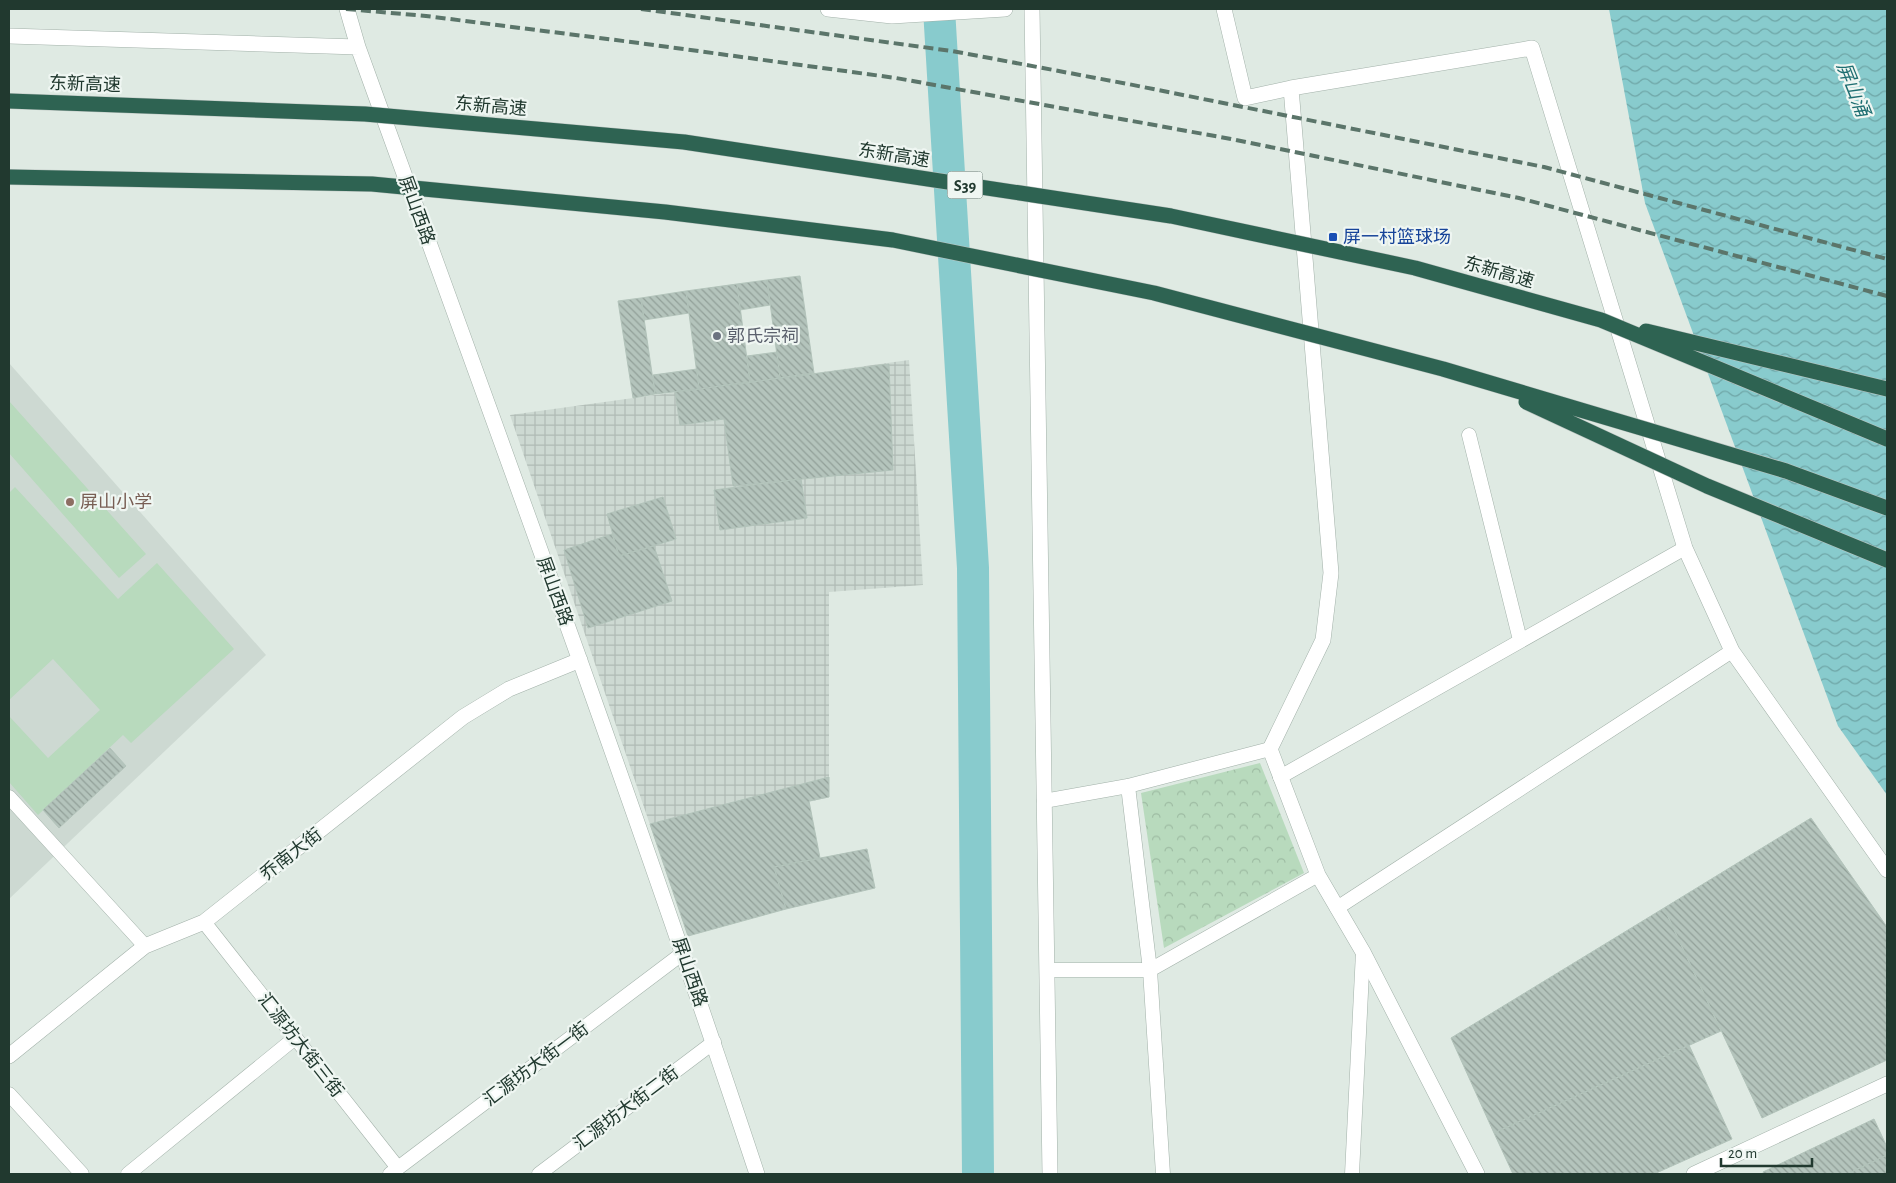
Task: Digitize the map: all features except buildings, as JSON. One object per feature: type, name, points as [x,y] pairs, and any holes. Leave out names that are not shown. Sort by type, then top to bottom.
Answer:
[{"type":"highway","name":"东新高速","points":[[9,101],[365,114],[684,142],[1171,216],[1415,268],[1601,320],[1887,439]]},
{"type":"highway","points":[[9,177],[372,184],[664,212],[893,240],[1154,293],[1476,379],[1786,471],[1887,508]]},
{"type":"highway","points":[[1601,320],[1887,389]]},
{"type":"highway","points":[[1476,379],[1708,486],[1887,560]]},
{"type":"street","name":"屏山西路","points":[[347,9],[358,47],[580,660],[714,1042],[757,1174]]},
{"type":"street","points":[[828,9],[874,11],[892,16],[1004,9]]},
{"type":"street","points":[[1032,9],[1050,1174]]},
{"type":"street","points":[[1224,9],[1245,98],[1291,88],[1532,48],[1685,548],[1732,651],[1887,870]]},
{"type":"street","points":[[9,36],[358,47]]},
{"type":"street","points":[[1291,88],[1331,573],[1323,640],[1270,749],[1318,876],[1363,952],[1477,1174]]},
{"type":"street","name":"乔南大街","points":[[9,1056],[145,946],[204,922],[463,717],[509,689],[580,660]]},
{"type":"street","points":[[1694,1174],[1887,1084]]},
{"type":"lane","points":[[1469,435],[1520,640]]},
{"type":"lane","points":[[1280,777],[1685,548]]},
{"type":"lane","points":[[1337,908],[1732,651]]},
{"type":"lane","points":[[1044,802],[1128,786],[1270,749]]},
{"type":"lane","points":[[1128,786],[1150,970],[1163,1174]]},
{"type":"lane","points":[[9,797],[145,946]]},
{"type":"lane","points":[[1047,970],[1150,970],[1318,876]]},
{"type":"lane","name":"汇源坊大街三街","points":[[204,922],[295,1038],[394,1171]]},
{"type":"lane","points":[[1352,1174],[1363,952]]},
{"type":"lane","name":"汇源坊大街一街","points":[[394,1171],[683,953]]},
{"type":"lane","points":[[128,1174],[295,1038]]},
{"type":"lane","name":"汇源坊大街二街","points":[[539,1174],[714,1042]]},
{"type":"lane","points":[[9,1094],[82,1174]]},
{"type":"shaded area","points":[[909,360],[923,585],[829,592],[829,797],[809,802],[820,858],[867,849],[875,888],[786,909],[688,936],[510,415]]},
{"type":"shaded area","name":"屏山小学","points":[[9,363],[266,655],[9,899]]},
{"type":"green space","points":[[9,401],[146,554],[119,578],[9,453]]},
{"type":"green space","points":[[15,487],[118,599],[157,563],[234,649],[131,743],[123,735],[38,815],[9,782],[9,716],[48,758],[100,710],[53,659],[9,700],[9,493]]},
{"type":"green space","points":[[1260,763],[1304,873],[1164,948],[1141,793]]},
{"type":"water","name":"屏山涌","points":[[1609,9],[1887,9],[1887,795],[1838,726],[1645,203]]},
{"type":"waterway","points":[[939,9],[973,568],[978,1174]]},
{"type":"railway","points":[[346,9],[426,16],[896,78],[1231,139],[1519,198],[1887,296]]},
{"type":"railway","points":[[641,9],[952,51],[1544,167],[1887,259]]},
{"type":"place","name":"屏一村篮球场","points":[[1333,237]]},
{"type":"place","name":"郭氏宗祠","points":[[717,336]]},
{"type":"place","name":"屏山小学","points":[[70,502]]}]
